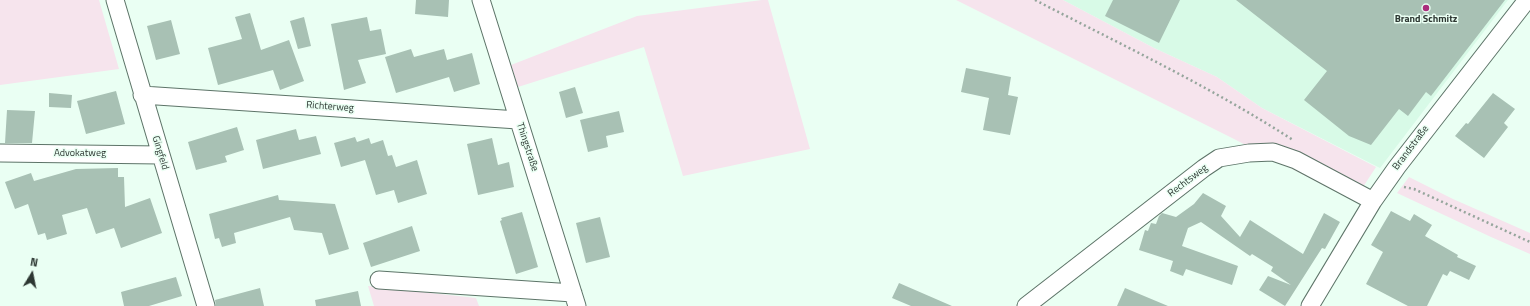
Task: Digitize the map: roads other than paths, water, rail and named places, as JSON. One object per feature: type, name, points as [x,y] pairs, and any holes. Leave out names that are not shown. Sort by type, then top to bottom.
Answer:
[{"type":"street","name":"Gingfeld","points":[[115,0],[206,306]]},
{"type":"street","name":"Thingstraße","points":[[379,280],[575,300],[481,0]]},
{"type":"street","name":"Brandstraße","points":[[1310,306],[1386,182],[1527,0]]},
{"type":"street","name":"Richterweg","points":[[142,95],[518,120]]},
{"type":"street","name":"Rechtsweg","points":[[1026,306],[1204,168],[1220,158],[1250,153],[1273,152],[1296,160],[1373,201]]},
{"type":"street","name":"Advokatweg","points":[[0,153],[160,155]]},
{"type":"place","name":"Brand Schmitz","points":[[1426,8]]}]
